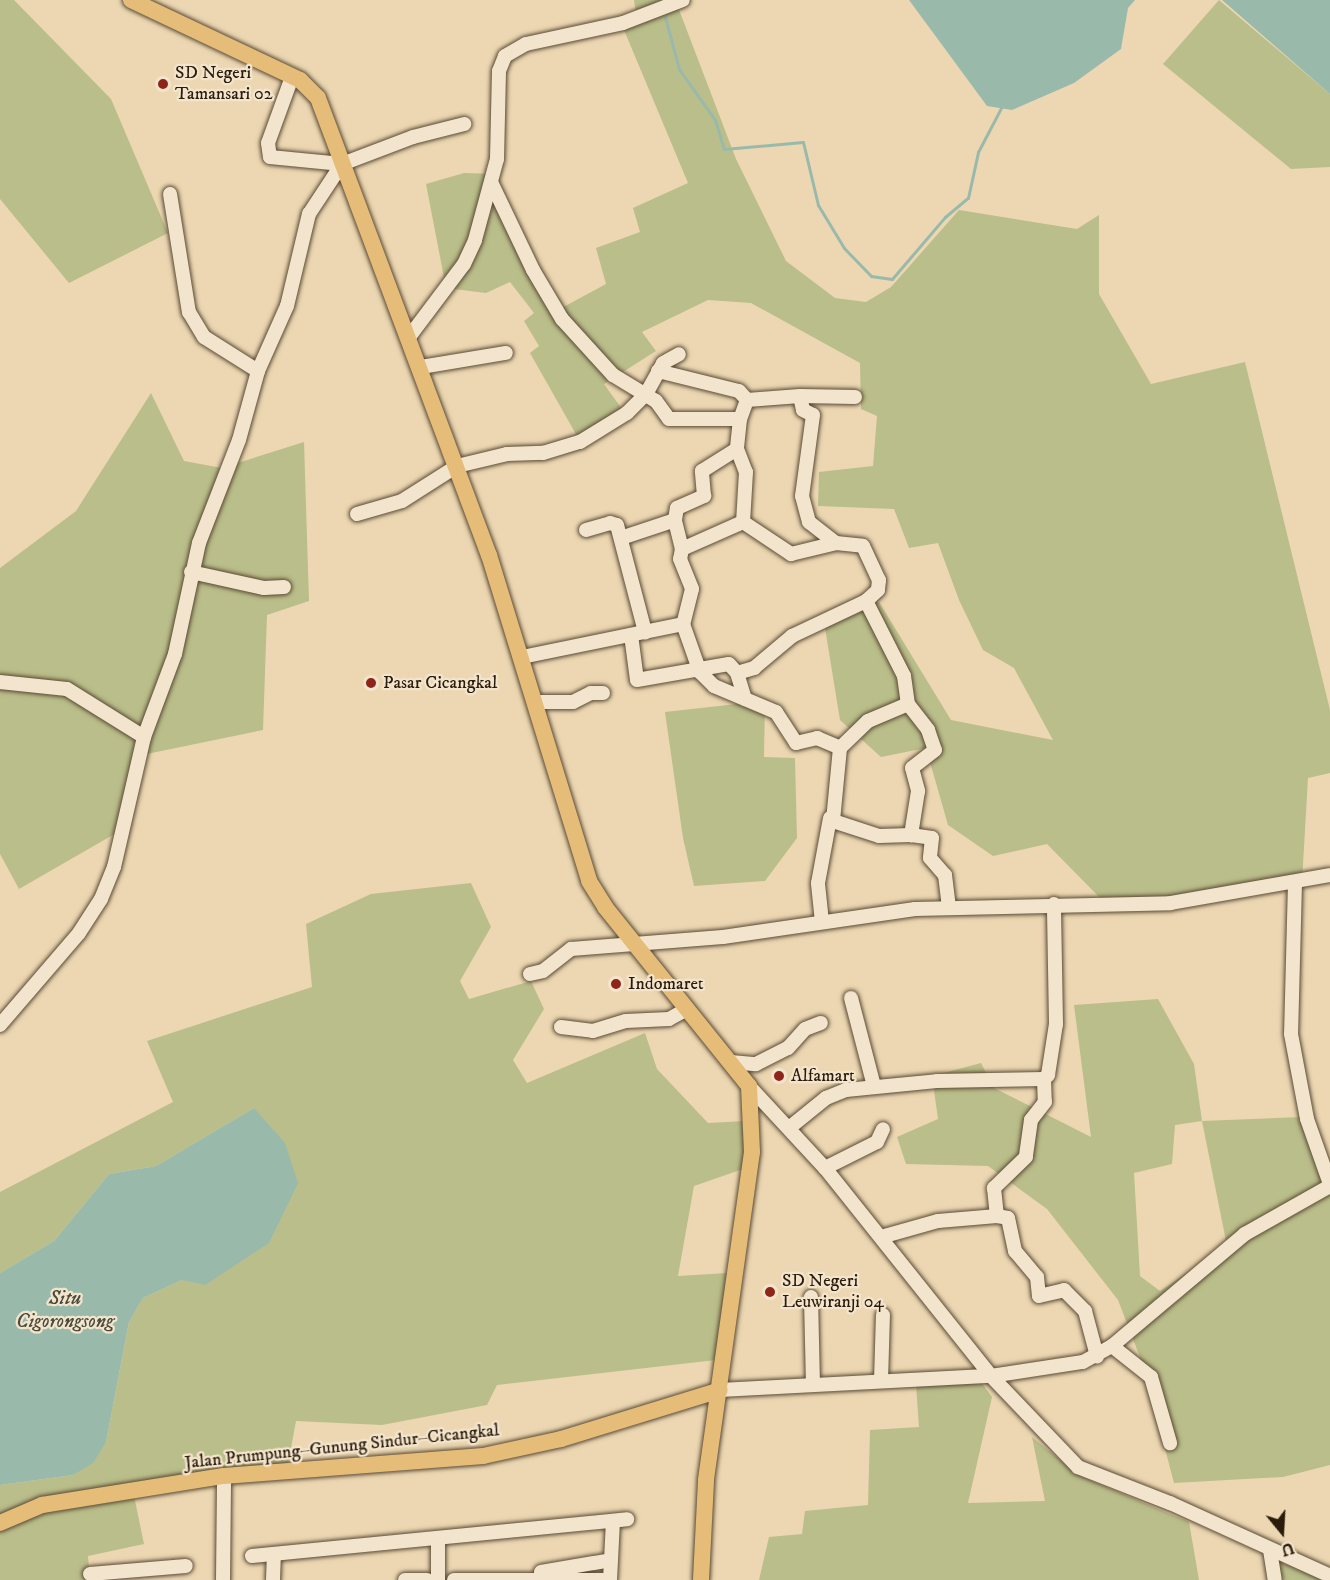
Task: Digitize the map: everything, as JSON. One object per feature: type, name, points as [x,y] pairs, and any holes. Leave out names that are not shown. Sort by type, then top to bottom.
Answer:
[{"type":"main road","points":[[131,0],[292,77],[308,86],[318,98],[457,466],[522,657],[586,873],[605,907],[749,1086],[752,1152],[706,1481],[701,1580]]},
{"type":"main road","name":"Jalan Prumpung–Gunung Sindur–Cicangkal","points":[[0,1523],[42,1505],[224,1476],[483,1456],[561,1439],[720,1389]]},
{"type":"street","points":[[409,337],[464,264],[492,184],[497,159],[499,71],[505,56],[526,44],[623,23],[683,0]]},
{"type":"street","points":[[292,77],[268,143],[270,157],[342,164],[413,137],[464,124]]},
{"type":"street","points":[[0,1025],[79,933],[101,899],[114,867],[144,738],[175,654],[199,543],[240,440],[258,371],[286,306],[309,214],[342,164]]},
{"type":"street","points":[[492,184],[533,270],[562,318],[613,375],[646,394],[669,419],[740,419]]},
{"type":"street","points":[[170,194],[189,312],[204,338],[258,371]]},
{"type":"street","points":[[421,367],[506,353]]},
{"type":"street","points":[[357,514],[402,501],[457,466],[507,454],[571,447],[627,413],[646,394],[658,370],[668,357],[679,354]]},
{"type":"street","points":[[658,370],[739,391],[747,400]]},
{"type":"street","points":[[747,400],[800,396],[855,397]]},
{"type":"street","points":[[800,396],[803,410],[813,415],[802,496],[809,522],[836,543]]},
{"type":"street","points":[[743,522],[746,472],[737,449],[740,419],[747,400]]},
{"type":"street","points":[[737,449],[702,471],[704,496],[678,508],[675,520],[682,549],[680,559],[692,589],[684,624],[700,672],[714,686],[776,712],[796,744],[817,738],[840,748]]},
{"type":"street","points":[[621,538],[675,520]]},
{"type":"street","points":[[737,673],[754,668],[792,636],[866,601],[878,590],[879,580],[863,546],[836,543],[790,554],[743,522]]},
{"type":"street","points":[[682,549],[743,522]]},
{"type":"street","points":[[586,530],[614,523],[621,538],[638,634],[637,680],[700,672],[729,664],[737,673],[745,699]]},
{"type":"street","points":[[191,572],[264,588],[284,587]]},
{"type":"street","points":[[866,601],[904,676],[908,704],[928,730],[936,750],[912,768],[918,791],[911,835]]},
{"type":"street","points":[[522,657],[684,624]]},
{"type":"street","points":[[0,682],[68,689],[144,738]]},
{"type":"street","points":[[535,702],[573,702],[591,693],[603,693]]},
{"type":"street","points":[[822,922],[818,883],[840,748],[868,721],[908,704]]},
{"type":"street","points":[[830,818],[879,836],[911,835],[932,838],[930,858],[945,875],[949,907]]},
{"type":"street","points":[[530,974],[543,971],[571,949],[723,937],[822,922],[949,907],[1171,903],[1295,883],[1330,875]]},
{"type":"street","points":[[720,1389],[991,1376],[1097,1356],[1112,1346],[1245,1234],[1330,1185],[1302,1101],[1291,1034],[1295,883]]},
{"type":"street","points":[[789,1128],[826,1098],[846,1090],[874,1086],[1044,1079],[1048,1075],[1056,1024],[1052,958],[1057,944],[1054,904]]},
{"type":"street","points":[[851,998],[874,1086]]},
{"type":"street","points":[[561,1027],[593,1031],[626,1021],[669,1019],[687,1009]]},
{"type":"street","points":[[731,1062],[756,1064],[788,1048],[806,1029],[821,1023]]},
{"type":"street","points":[[997,1216],[994,1188],[1026,1157],[1031,1120],[1045,1102],[1044,1079]]},
{"type":"street","points":[[749,1086],[825,1168],[991,1376],[1078,1467],[1170,1503],[1330,1576]]},
{"type":"street","points":[[825,1168],[877,1142],[883,1129]]},
{"type":"street","points":[[881,1237],[938,1221],[997,1216],[1008,1218],[1015,1251],[1037,1277],[1039,1296],[1064,1290],[1085,1311],[1097,1356]]},
{"type":"street","points":[[811,1297],[813,1383]]},
{"type":"street","points":[[881,1381],[883,1316]]},
{"type":"street","points":[[1112,1346],[1133,1359],[1151,1377],[1170,1443]]},
{"type":"street","points":[[222,1580],[224,1476]]},
{"type":"street","points":[[252,1556],[620,1520],[610,1560],[610,1580]]},
{"type":"street","points":[[438,1538],[438,1580]]},
{"type":"street","points":[[1270,1550],[1275,1580]]},
{"type":"street","points":[[273,1580],[274,1554]]},
{"type":"street","points":[[512,1577],[610,1560]]},
{"type":"street","points":[[90,1574],[162,1575],[186,1566]]},
{"type":"street","points":[[454,1580],[512,1577],[603,1580]]},
{"type":"street","points":[[405,1580],[427,1580]]},
{"type":"green space","points":[[0,0],[14,0],[111,99],[168,233],[69,283],[0,199]]},
{"type":"green space","points":[[634,0],[691,0],[678,7],[736,159],[786,261],[835,298],[866,302],[891,287],[959,210],[1077,229],[1099,215],[1099,294],[1151,384],[1245,362],[1330,710],[1330,773],[1308,778],[1302,882],[1109,907],[1047,844],[993,856],[948,825],[926,748],[881,757],[840,720],[825,628],[879,602],[951,720],[1053,740],[1014,668],[983,650],[959,600],[938,543],[909,548],[894,509],[818,506],[819,472],[873,466],[877,416],[861,409],[860,363],[751,303],[708,300],[642,332],[656,351],[604,384],[622,409],[581,443],[530,353],[539,346],[524,321],[534,313],[510,282],[486,293],[446,288],[426,184],[464,173],[496,174],[556,311],[606,284],[596,248],[640,232],[633,208],[688,183],[619,18],[636,13]]},
{"type":"green space","points":[[1219,0],[1330,94],[1330,167],[1291,169],[1163,64]]},
{"type":"green space","points":[[151,393],[184,461],[222,468],[304,442],[309,601],[267,615],[263,730],[137,756],[118,832],[19,889],[0,854],[0,568],[76,511]]},
{"type":"green space","points":[[765,701],[764,757],[795,758],[797,838],[765,881],[694,886],[683,838],[665,712]]},
{"type":"green space","points":[[471,883],[491,927],[460,981],[469,999],[531,981],[544,1009],[513,1060],[527,1083],[645,1033],[657,1069],[708,1123],[745,1121],[743,1169],[694,1186],[678,1276],[728,1273],[716,1360],[497,1385],[487,1405],[382,1425],[296,1421],[287,1470],[132,1486],[144,1544],[88,1556],[90,1580],[0,1580],[0,1485],[73,1475],[106,1442],[129,1322],[143,1298],[182,1280],[254,1108],[156,1166],[109,1174],[54,1241],[0,1273],[0,1192],[173,1102],[147,1041],[312,987],[306,924],[371,894]]},
{"type":"green space","points":[[1158,999],[1194,1064],[1202,1121],[1301,1117],[1330,1163],[1330,1465],[1283,1477],[1174,1483],[1143,1365],[1118,1300],[1047,1209],[988,1166],[906,1164],[897,1137],[938,1119],[932,1076],[981,1063],[994,1088],[1091,1137],[1074,1005]],"holes":[[[1202,1121],[1227,1246],[1160,1291],[1140,1276],[1134,1173],[1172,1164],[1175,1125]]]},
{"type":"green space","points":[[981,1382],[992,1397],[968,1503],[1045,1501],[1032,1437],[1080,1476],[1189,1522],[1199,1580],[759,1580],[769,1537],[802,1534],[805,1511],[868,1505],[870,1430],[919,1427],[916,1385]]},
{"type":"green space","points":[[1263,1555],[1323,1580],[1268,1580]]},
{"type":"water","points":[[909,0],[1135,0],[1128,8],[1121,49],[1074,83],[1012,110],[987,106]]},
{"type":"water","points":[[1222,0],[1330,0],[1330,94]]},
{"type":"water","name":"Situ Cigorongsong","points":[[254,1108],[285,1143],[298,1183],[269,1243],[205,1285],[182,1280],[143,1298],[129,1322],[106,1442],[93,1463],[73,1475],[0,1485],[0,1273],[54,1241],[109,1174],[156,1166]]},
{"type":"waterway","points":[[665,17],[679,69],[715,120],[724,149],[803,142],[818,205],[844,248],[871,276],[892,279],[945,217],[968,198],[978,152],[1002,106]]},
{"type":"place","name":"SD Negeri Tamansari 02","points":[[163,84]]},
{"type":"place","name":"Pasar Cicangkal","points":[[371,683]]},
{"type":"place","name":"Indomaret","points":[[616,984]]},
{"type":"place","name":"Alfamart","points":[[779,1076]]},
{"type":"place","name":"SD Negeri Leuwiranji 04","points":[[770,1292]]}]
